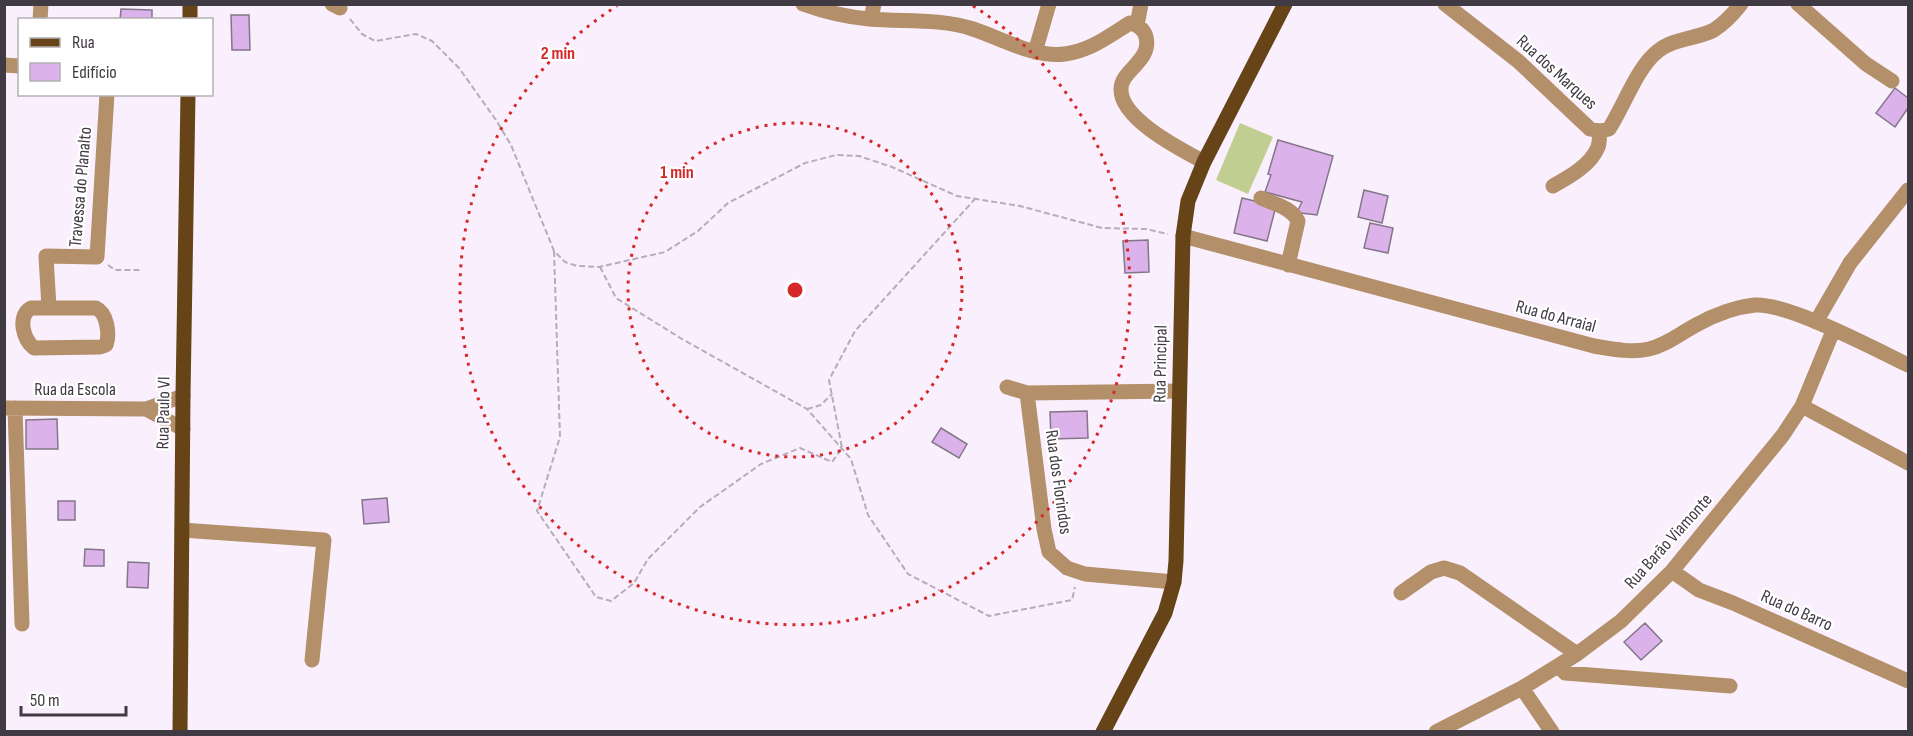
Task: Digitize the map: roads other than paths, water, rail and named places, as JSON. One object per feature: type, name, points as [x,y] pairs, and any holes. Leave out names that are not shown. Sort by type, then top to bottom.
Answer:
[{"type":"main road","name":"Rua Principal","points":[[1103,732],[1165,614],[1174,582],[1183,236],[1188,201],[1204,162],[1286,4]]},
{"type":"main road","name":"Rua Paulo VI","points":[[180,732],[189,96]]},
{"type":"street","points":[[803,4],[831,14],[873,12],[971,28],[1035,52],[1052,55],[1088,50],[1130,23],[1137,25],[1145,33],[1147,44],[1143,56],[1120,87],[1123,99],[1135,117],[1170,143],[1204,162]]},
{"type":"street","points":[[1035,52],[1049,4]]},
{"type":"street","points":[[1137,25],[1141,4]]},
{"type":"street","name":"Rua dos Marques","points":[[1445,4],[1518,61],[1590,129],[1600,131],[1609,129],[1645,66],[1658,51],[1674,42],[1713,30],[1731,18],[1741,4]]},
{"type":"street","points":[[1798,4],[1866,64],[1892,81]]},
{"type":"street","name":"Travessa do Planalto","points":[[49,308],[46,256],[97,256],[107,96]]},
{"type":"street","points":[[1553,186],[1576,172],[1590,159],[1598,147],[1600,131]]},
{"type":"street","points":[[1816,322],[1850,263],[1908,190]]},
{"type":"street","points":[[1260,198],[1286,209],[1298,221],[1288,265]]},
{"type":"street","name":"Rua do Arraial","points":[[1183,236],[1594,346],[1630,351],[1655,347],[1699,323],[1730,311],[1756,305],[1774,307],[1816,322],[1908,365]]},
{"type":"street","points":[[31,308],[49,308],[96,308],[101,310],[105,316],[108,340],[106,345],[34,348],[27,343],[24,315],[31,308]]},
{"type":"street","name":"Rua Barão Viamonte","points":[[1436,732],[1522,688],[1576,654],[1621,621],[1672,571],[1783,435],[1802,406],[1833,331]]},
{"type":"street","points":[[1007,387],[1027,393],[1179,391]]},
{"type":"street","name":"Rua dos Florindos","points":[[1027,393],[1044,529],[1049,552],[1067,568],[1079,572],[1174,582]]},
{"type":"street","name":"Rua da Escola","points":[[10,408],[146,409],[183,396]]},
{"type":"street","points":[[1802,406],[1908,463]]},
{"type":"street","points":[[10,408],[22,624]]},
{"type":"street","name":"Rua da Escola","points":[[146,409],[183,429]]},
{"type":"street","points":[[182,530],[324,540],[312,660]]},
{"type":"street","points":[[1401,593],[1431,572],[1444,568],[1460,573],[1576,654]]},
{"type":"street","name":"Rua do Barro","points":[[1672,571],[1699,590],[1908,681]]},
{"type":"street","points":[[1559,665],[1565,672],[1730,686]]},
{"type":"street","points":[[1522,688],[1552,732]]}]
